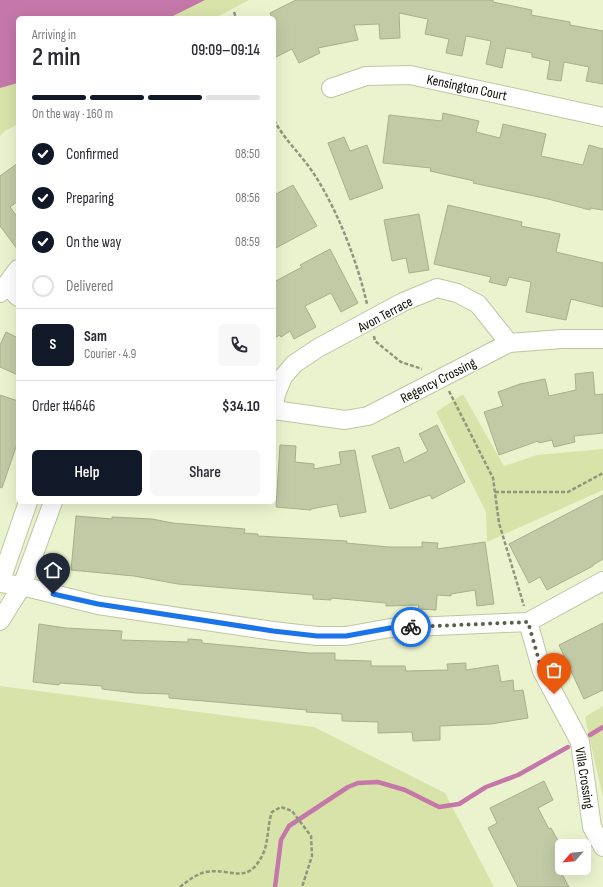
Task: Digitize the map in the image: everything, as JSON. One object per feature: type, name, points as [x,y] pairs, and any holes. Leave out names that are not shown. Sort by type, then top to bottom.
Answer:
[{"type":"street","name":"Kensington Court","points":[[331,88],[366,76],[410,74],[603,117]]},
{"type":"street","points":[[8,292],[16,274]]},
{"type":"street","name":"Avon Terrace","points":[[276,394],[283,377],[294,364],[318,348],[403,302],[437,288],[457,293],[478,304],[509,342]]},
{"type":"street","name":"Regency Crossing","points":[[276,408],[345,420],[368,416],[509,342],[562,339],[603,340]]},
{"type":"street","points":[[27,504],[0,583],[22,586],[98,604],[273,631],[317,636],[346,636],[390,628],[528,622],[603,581]]},
{"type":"street","points":[[0,621],[22,586],[52,504]]},
{"type":"street","name":"Villa Crossing","points":[[528,622],[542,671],[580,742],[592,827],[603,847]]},
{"type":"path","points":[[234,12],[235,16]]},
{"type":"path","points":[[276,124],[282,135],[315,175],[335,209],[362,283],[375,341],[401,362],[442,378],[493,478],[499,524],[528,622]]},
{"type":"path","points":[[495,492],[568,492],[603,473]]},
{"type":"path","points":[[180,887],[200,874],[208,872],[243,874],[249,871],[255,866],[263,853],[272,812],[281,807],[292,811],[311,836],[312,856],[302,887]]},
{"type":"green space","points":[[0,0],[249,0],[219,16],[16,16],[16,125],[5,131],[0,136]]},
{"type":"green space","points":[[463,394],[504,466],[537,455],[603,449],[603,490],[487,542],[486,512],[436,412]]},
{"type":"green space","points":[[0,686],[314,727],[445,793],[494,887],[0,887]]},
{"type":"green space","points":[[603,706],[603,798],[585,717]]},
{"type":"shaded area","points":[[0,0],[205,0],[173,16],[16,16],[16,84],[0,88]]},
{"type":"building","points":[[296,0],[493,0],[493,2],[532,10],[531,15],[570,22],[570,25],[603,31],[603,84],[586,81],[589,67],[564,62],[561,81],[547,79],[550,61],[532,57],[532,53],[506,48],[502,68],[486,64],[491,41],[466,36],[462,56],[446,53],[449,39],[425,34],[428,19],[399,13],[400,38],[380,39],[379,24],[354,25],[358,40],[318,48],[320,53],[299,63],[292,49],[276,57],[276,16],[271,16],[270,13]]},
{"type":"building","points":[[443,113],[479,121],[476,132],[500,138],[503,124],[546,134],[541,156],[583,165],[589,145],[603,149],[603,210],[590,208],[590,210],[548,199],[473,183],[474,181],[430,171],[431,168],[383,163],[389,115],[442,121]]},
{"type":"building","points":[[344,137],[350,151],[367,145],[383,188],[350,200],[328,143]]},
{"type":"building","points":[[16,164],[16,202],[10,207],[16,215],[16,247],[0,226],[0,176]]},
{"type":"building","points":[[293,185],[317,226],[276,248],[276,194]]},
{"type":"building","points":[[448,205],[522,222],[521,226],[560,234],[556,252],[603,263],[603,307],[571,299],[566,320],[526,312],[531,282],[509,277],[506,286],[489,282],[491,277],[434,264]]},
{"type":"building","points":[[419,214],[429,270],[409,273],[406,258],[392,261],[384,220]]},
{"type":"building","points":[[330,249],[358,303],[341,312],[331,293],[305,306],[316,327],[294,339],[290,331],[281,337],[280,335],[276,337],[276,281],[302,267],[300,265]]},
{"type":"building","points":[[6,332],[16,337],[16,374],[0,367],[0,345]]},
{"type":"building","points":[[593,372],[595,395],[603,394],[603,433],[574,436],[575,442],[554,447],[552,440],[539,443],[538,441],[499,455],[484,412],[503,406],[498,392],[520,384],[545,379],[549,396],[576,390],[575,374]]},
{"type":"building","points":[[0,395],[16,400],[16,447],[2,488],[0,487]]},
{"type":"building","points":[[437,425],[465,482],[432,499],[430,495],[390,509],[372,456],[399,447],[404,463],[428,451],[419,434]]},
{"type":"building","points":[[280,445],[296,446],[295,462],[314,464],[314,469],[341,464],[339,452],[355,450],[366,512],[340,517],[337,504],[311,510],[276,507]]},
{"type":"building","points":[[603,495],[603,559],[593,566],[547,590],[540,577],[529,583],[509,544]]},
{"type":"building","points":[[76,516],[112,519],[112,517],[152,519],[173,523],[245,529],[244,533],[258,534],[258,536],[347,541],[346,543],[389,547],[422,547],[422,542],[438,543],[437,549],[485,542],[494,604],[477,606],[475,590],[451,594],[451,596],[437,595],[436,610],[418,609],[419,605],[386,606],[386,603],[331,598],[331,600],[313,599],[313,595],[178,584],[134,576],[71,570]]},
{"type":"building","points":[[603,623],[603,690],[584,699],[559,645]]},
{"type":"building","points":[[39,624],[66,628],[122,631],[121,640],[188,642],[188,639],[202,640],[202,643],[309,653],[335,653],[335,660],[371,661],[371,666],[405,666],[406,671],[448,670],[447,664],[466,663],[466,670],[498,665],[501,682],[513,680],[514,691],[523,690],[528,718],[491,724],[440,726],[440,740],[413,741],[412,732],[378,733],[378,722],[342,721],[342,714],[306,712],[307,710],[169,698],[169,694],[136,693],[102,689],[102,686],[60,683],[59,685],[33,682]]},
{"type":"building","points":[[544,781],[553,800],[538,808],[549,829],[551,828],[557,839],[555,839],[555,875],[563,875],[569,887],[518,887],[488,828],[497,823],[490,808]]},
{"type":"waterway","points":[[590,735],[603,727]]},
{"type":"waterway","points":[[275,887],[281,840],[289,826],[348,787],[358,783],[378,782],[405,790],[439,807],[459,804],[486,787],[518,775],[568,747]]},
{"type":"way so far","points":[[411,627],[528,622],[542,671],[554,694]]},
{"type":"route","points":[[53,594],[98,604],[273,631],[317,636],[346,636],[390,628],[411,627]]}]
